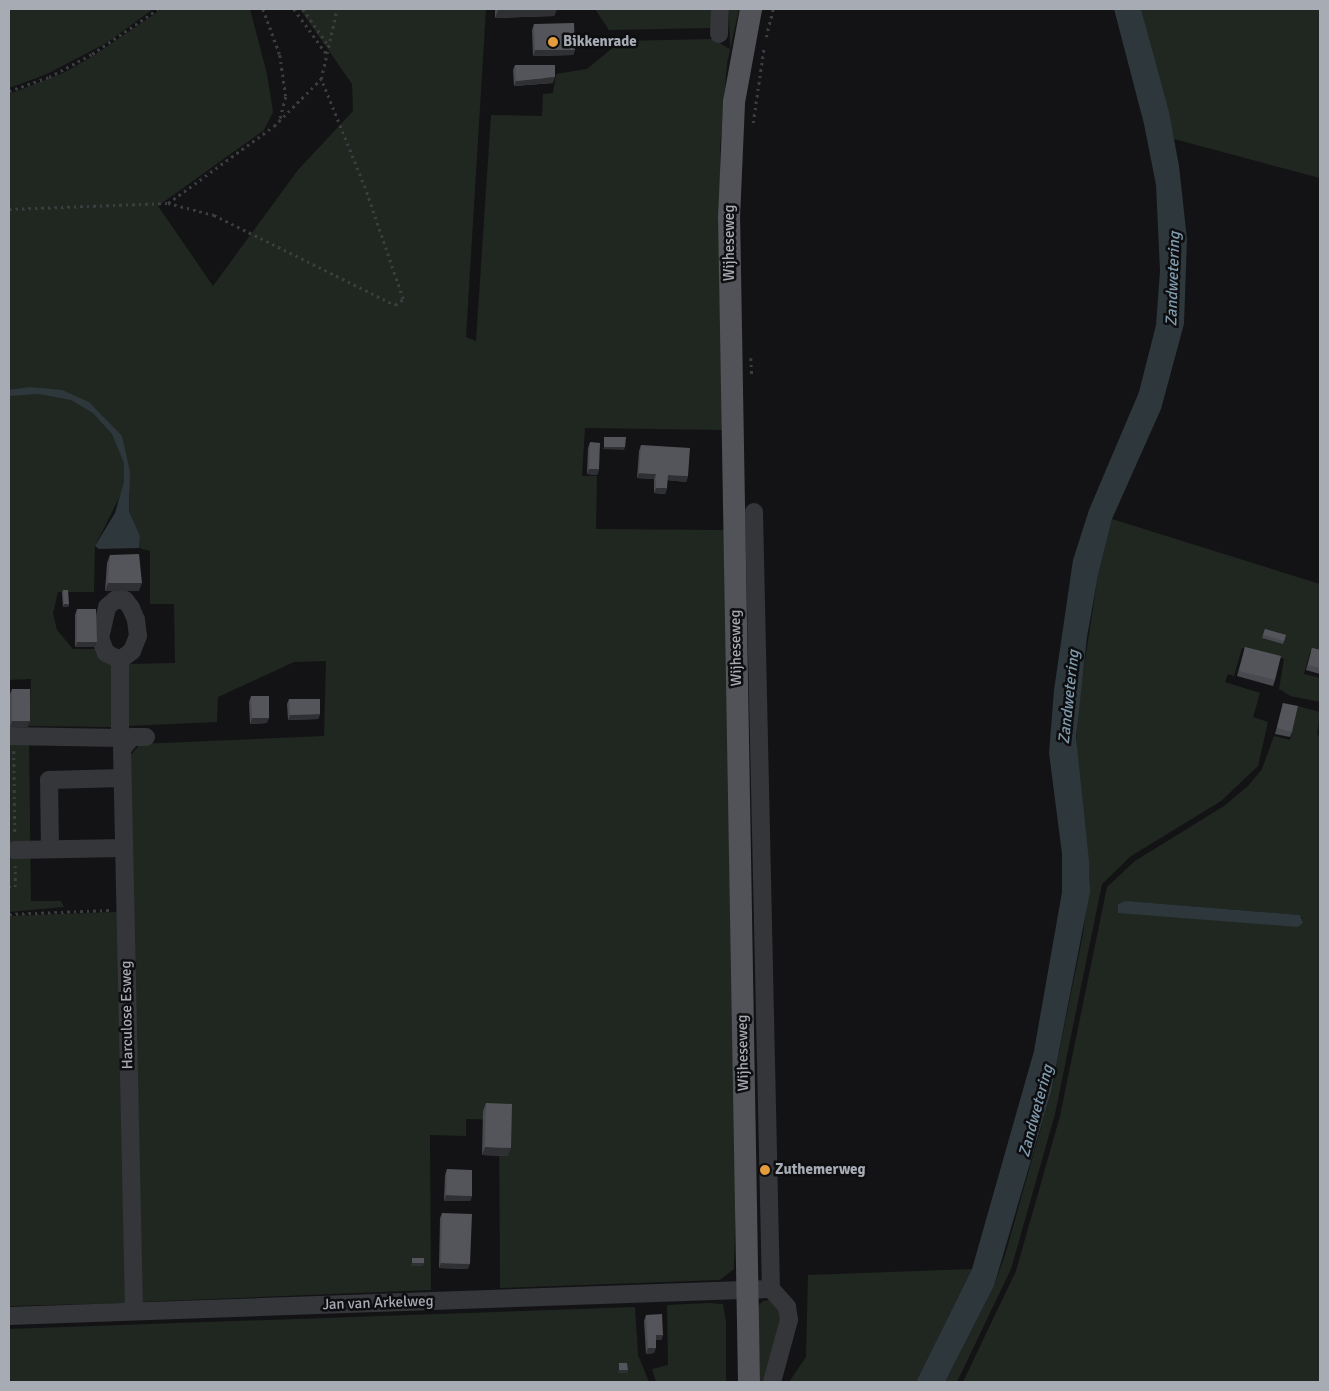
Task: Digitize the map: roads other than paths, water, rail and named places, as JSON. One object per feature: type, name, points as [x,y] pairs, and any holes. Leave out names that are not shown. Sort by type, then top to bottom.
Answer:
[{"type":"main road","name":"Wijheseweg","points":[[748,1382],[729,218],[734,102],[751,9]]},
{"type":"street","points":[[719,34],[720,9]]},
{"type":"street","name":"Wijheseweg","points":[[754,512],[771,1289]]},
{"type":"street","name":"Harculose Esweg","points":[[120,660],[134,1311]]},
{"type":"street","points":[[11,736],[123,740],[146,736]]},
{"type":"street","points":[[50,849],[49,780],[122,778]]},
{"type":"street","points":[[15,850],[123,848]]},
{"type":"street","points":[[747,1290],[771,1289],[786,1307],[789,1320],[772,1382]]},
{"type":"street","name":"Jan van Arkelweg","points":[[9,1316],[747,1290]]},
{"type":"water","name":"Zandwetering","points":[[1114,9],[1141,9],[1169,112],[1179,166],[1187,239],[1184,324],[1161,409],[1112,519],[1098,575],[1087,637],[1076,737],[1089,861],[1090,892],[1051,1092],[994,1286],[945,1382],[916,1382],[972,1269],[1034,1051],[1062,892],[1062,854],[1049,753],[1054,690],[1073,560],[1089,510],[1139,392],[1156,325],[1160,271],[1156,185],[1144,124]]},
{"type":"water","points":[[30,387],[62,390],[89,402],[122,436],[130,472],[129,511],[140,536],[139,548],[99,549],[95,546],[115,513],[124,482],[124,463],[112,434],[93,413],[71,400],[39,394],[9,396],[9,390]]},
{"type":"water","points":[[1126,901],[1300,915],[1303,923],[1298,927],[1118,913],[1118,904]]},
{"type":"place","name":"Bikkenrade","points":[[553,42]]},
{"type":"place","name":"Zuthemerweg","points":[[765,1170]]}]
